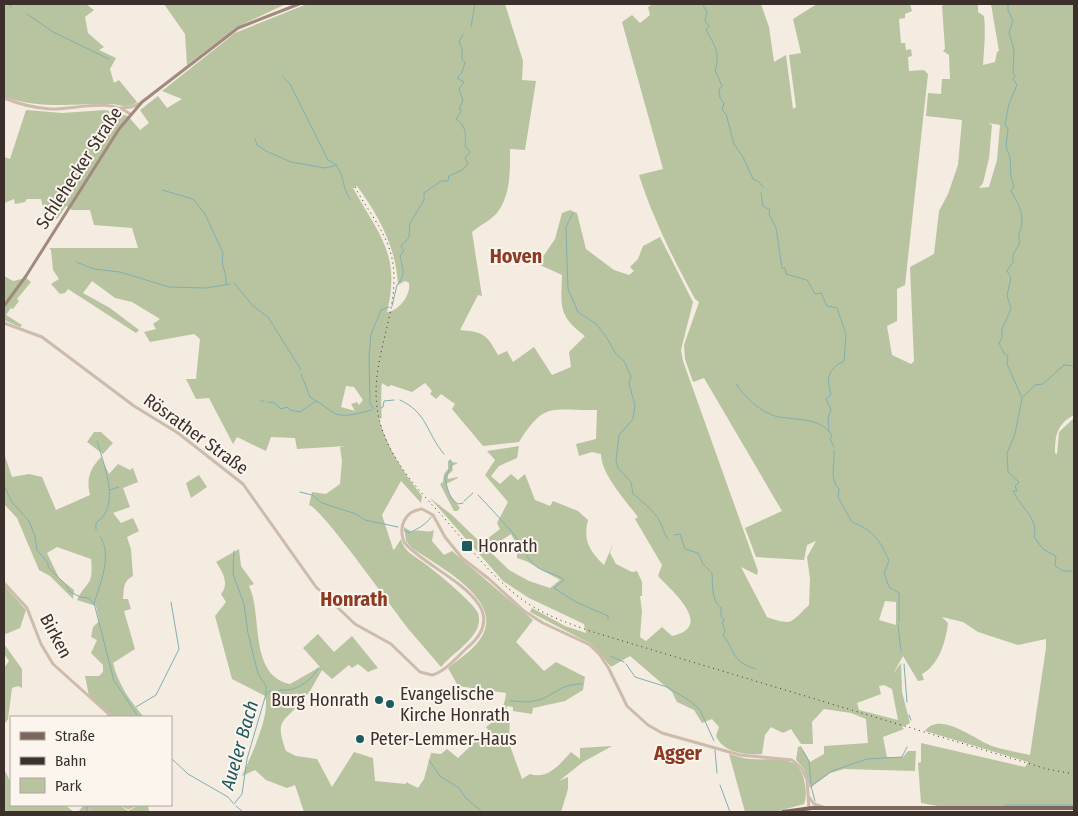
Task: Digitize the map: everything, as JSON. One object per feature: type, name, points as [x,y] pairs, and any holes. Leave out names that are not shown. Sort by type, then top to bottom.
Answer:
[{"type":"main road","name":"Schlehecker Straße","points":[[4,306],[26,276],[108,145],[130,114],[142,102],[238,28],[299,4]]},
{"type":"main road","points":[[783,812],[808,808],[1074,808]]},
{"type":"street","points":[[4,98],[27,106],[51,109],[112,106],[130,114]]},
{"type":"street","points":[[118,108],[131,108],[142,102]]},
{"type":"street","name":"Rösrather Straße","points":[[4,323],[42,337],[134,406],[178,433],[243,484],[316,586],[355,624],[391,644],[420,672],[432,675],[444,669],[474,642],[482,631],[484,616],[479,604],[471,595],[404,542],[402,528],[409,514],[422,509],[434,515],[444,537],[472,566],[533,617],[590,645],[605,662],[627,706],[648,725],[662,733],[740,755],[792,760],[805,774],[809,797]]},
{"type":"street","name":"Birken","points":[[4,583],[27,608],[41,644],[53,664],[111,716]]},
{"type":"street","points":[[809,797],[814,804],[826,808]]},
{"type":"street","points":[[808,808],[809,797]]},
{"type":"green space","points":[[4,4],[86,4],[94,10],[85,17],[88,33],[104,47],[99,50],[116,58],[110,69],[114,83],[119,80],[137,102],[130,106],[111,104],[54,105],[18,101],[4,97]]},
{"type":"green space","points":[[164,4],[286,4],[237,27],[187,65],[185,34]]},
{"type":"green space","points":[[307,4],[505,4],[523,61],[522,80],[536,81],[525,150],[510,149],[509,182],[502,206],[494,216],[472,232],[482,296],[478,295],[460,330],[484,335],[498,355],[507,351],[513,362],[534,347],[552,375],[571,367],[569,352],[585,336],[570,322],[563,310],[561,295],[562,275],[538,264],[555,239],[562,213],[570,210],[577,213],[586,249],[614,270],[629,275],[634,271],[630,267],[638,259],[643,246],[660,237],[693,302],[681,350],[683,361],[758,571],[757,575],[741,567],[767,617],[787,622],[794,619],[809,605],[810,579],[807,557],[816,541],[807,545],[804,560],[756,557],[745,528],[782,511],[704,378],[693,382],[685,359],[684,345],[699,302],[695,299],[664,238],[639,175],[663,169],[622,22],[632,15],[640,23],[650,15],[648,7],[653,4],[761,4],[769,27],[774,62],[786,55],[793,109],[796,107],[789,55],[801,53],[793,19],[817,4],[910,4],[912,11],[905,14],[905,18],[899,19],[901,43],[905,43],[906,50],[911,49],[912,56],[908,57],[909,71],[924,70],[928,74],[905,285],[897,289],[897,321],[887,326],[892,355],[911,364],[914,361],[910,267],[934,254],[939,211],[948,194],[958,165],[962,120],[926,116],[928,93],[941,94],[942,79],[950,79],[949,55],[943,51],[945,49],[942,6],[945,4],[978,4],[978,12],[984,16],[985,23],[983,65],[995,62],[997,52],[999,51],[991,4],[1074,4],[1074,415],[1064,422],[1058,431],[1055,453],[1057,454],[1059,432],[1074,418],[1074,807],[938,806],[921,803],[918,763],[921,762],[921,743],[1025,767],[1028,762],[925,731],[931,725],[948,725],[958,728],[992,746],[1030,755],[1046,648],[1046,639],[1018,645],[978,632],[963,622],[942,617],[948,623],[941,652],[933,665],[922,674],[924,680],[918,681],[903,656],[893,674],[901,663],[902,692],[910,723],[902,727],[904,729],[883,737],[887,757],[903,757],[908,751],[916,751],[915,771],[844,769],[830,773],[810,788],[804,769],[796,760],[798,747],[801,746],[810,762],[824,754],[824,746],[868,743],[866,719],[851,713],[824,709],[812,722],[813,744],[801,744],[791,729],[783,733],[771,727],[765,735],[762,754],[736,752],[724,746],[716,736],[719,727],[712,719],[702,723],[694,710],[677,702],[672,692],[630,656],[611,667],[591,644],[530,612],[532,608],[565,626],[586,633],[584,624],[529,598],[503,581],[430,498],[452,515],[509,570],[529,581],[550,588],[560,580],[517,558],[517,545],[511,534],[494,545],[487,539],[500,529],[497,523],[508,502],[485,475],[495,460],[487,451],[519,446],[517,458],[499,466],[491,476],[500,484],[511,474],[518,480],[525,474],[535,500],[550,506],[553,501],[578,511],[588,520],[586,534],[588,545],[594,555],[604,565],[613,544],[610,553],[616,564],[632,572],[637,571],[642,582],[640,637],[646,641],[662,627],[672,636],[684,631],[690,625],[690,617],[686,608],[658,576],[662,565],[635,519],[638,517],[605,470],[601,454],[592,452],[579,456],[576,444],[596,439],[597,410],[559,409],[551,411],[536,419],[519,442],[483,446],[452,409],[455,404],[441,394],[436,399],[430,394],[432,391],[425,383],[412,392],[391,385],[388,387],[382,383],[382,418],[379,419],[397,460],[422,496],[421,503],[401,481],[382,515],[393,549],[401,539],[407,550],[462,594],[479,615],[478,626],[473,636],[441,667],[411,632],[329,524],[309,505],[312,492],[326,494],[340,484],[342,461],[340,447],[346,446],[297,449],[295,438],[271,437],[266,451],[237,437],[233,444],[209,398],[196,399],[186,379],[196,379],[200,339],[194,334],[150,342],[144,332],[156,329],[153,324],[160,319],[132,302],[115,298],[92,281],[83,293],[110,308],[139,330],[136,333],[68,289],[65,293],[60,294],[51,284],[59,279],[53,270],[51,250],[49,248],[138,248],[132,228],[94,225],[90,210],[72,210],[66,206],[57,219],[44,211],[41,199],[27,199],[25,202],[15,204],[14,199],[4,203],[4,157],[10,159],[26,110],[62,113],[105,110],[128,116],[140,130],[149,123],[140,110],[158,96],[167,108],[182,99],[162,91],[235,33]],"holes":[[[988,123],[1000,125],[997,160],[989,187],[979,188],[983,183],[989,158],[992,125]],[[357,186],[385,232],[394,258],[398,285],[405,281],[409,283],[408,292],[403,302],[391,311],[387,312],[391,292],[391,275],[385,246],[353,188]],[[346,386],[354,387],[363,400],[359,405],[357,402],[351,404],[355,411],[341,407]],[[885,601],[896,602],[896,625],[879,620]],[[884,685],[892,689],[898,720],[859,710],[857,703],[881,694],[879,686]]]},
{"type":"green space","points":[[4,276],[13,281],[26,278],[31,282],[17,299],[19,301],[13,309],[11,308],[6,315],[22,325],[20,327],[4,320]]},
{"type":"green space","points":[[94,432],[101,432],[113,443],[103,454],[87,442]]},
{"type":"green space","points":[[4,453],[12,477],[29,474],[42,477],[56,510],[90,495],[88,484],[90,474],[101,457],[109,474],[118,464],[130,470],[133,468],[138,482],[123,488],[130,507],[113,513],[121,523],[133,518],[139,531],[127,537],[131,549],[133,576],[126,583],[123,599],[128,599],[131,609],[124,611],[135,649],[113,663],[125,692],[143,716],[107,716],[107,713],[89,696],[85,676],[99,676],[103,672],[103,665],[91,653],[97,640],[91,637],[93,627],[99,621],[96,606],[77,600],[90,579],[91,559],[57,547],[47,553],[59,578],[74,590],[73,599],[50,576],[39,570],[17,518],[4,504]]},
{"type":"green space","points":[[451,459],[452,462],[458,463],[452,466],[453,470],[448,475],[448,479],[458,478],[446,484],[450,495],[460,508],[457,511],[454,511],[440,484],[443,482],[444,474],[448,469],[448,461]]},
{"type":"green space","points":[[199,475],[207,487],[191,498],[186,483]]},
{"type":"green space","points":[[404,527],[412,532],[434,530],[432,541],[444,555],[452,551],[533,620],[516,642],[544,671],[556,662],[585,677],[583,690],[565,701],[533,708],[532,714],[513,711],[513,707],[507,706],[506,712],[510,713],[509,743],[522,779],[530,774],[542,775],[548,773],[558,766],[571,752],[580,759],[580,748],[612,746],[583,762],[559,781],[568,777],[568,789],[561,812],[304,812],[295,785],[287,788],[266,780],[255,770],[242,776],[259,736],[266,704],[265,696],[232,679],[215,616],[226,602],[221,594],[225,586],[224,578],[216,562],[239,549],[241,566],[254,584],[249,586],[253,598],[262,656],[268,669],[277,678],[290,684],[320,667],[303,648],[318,634],[334,652],[352,636],[378,668],[368,672],[358,664],[352,668],[349,665],[332,679],[322,670],[306,697],[281,726],[286,751],[296,756],[317,759],[332,787],[354,752],[373,758],[375,781],[406,784],[406,782],[418,788],[424,779],[431,753],[441,754],[447,749],[458,758],[478,739],[480,741],[491,734],[486,727],[500,712],[506,693],[458,686],[448,668],[479,641],[486,622],[484,609],[476,596],[464,584],[412,548],[406,541]]},
{"type":"green space","points":[[4,585],[26,610],[20,628],[6,634],[4,632]]},
{"type":"green space","points":[[4,644],[22,669],[22,688],[18,686],[12,688],[8,719],[4,725],[4,668],[9,661],[4,654]]},
{"type":"green space","points":[[729,754],[749,759],[784,760],[797,766],[805,783],[806,795],[804,804],[775,812],[745,812]]},
{"type":"green space","points":[[4,769],[10,781],[10,806],[66,806],[74,812],[4,812]]},
{"type":"green space","points":[[83,806],[120,806],[128,811],[137,806],[148,806],[149,812],[78,812]]},
{"type":"waterway","points":[[8,4],[12,7]]},
{"type":"waterway","points":[[471,27],[475,4]]},
{"type":"waterway","points":[[702,4],[707,12],[705,21],[709,26],[706,30],[717,54],[715,70],[722,86],[719,90],[720,98],[724,103],[722,110],[726,114],[734,144],[743,157],[753,179],[763,187]]},
{"type":"waterway","points":[[1008,4],[1008,10],[1013,21],[1009,33],[1014,50],[1013,73],[1015,76],[1013,79],[1017,85],[1009,104],[1005,124],[1008,129],[1006,147],[1010,157],[1011,177],[1014,187],[1011,191],[1022,217],[1019,234],[1020,242],[1013,255],[1013,262],[1007,271],[1011,278],[1007,295],[1011,309],[1002,329],[1002,338],[999,343],[1004,353],[1008,356],[1007,364],[1022,398],[1015,434],[1007,453],[1008,472],[1019,482],[1015,486],[1017,491],[1013,491],[1034,524],[1034,537],[1043,549],[1056,556],[1055,566],[1063,571],[1074,571]]},
{"type":"waterway","points":[[27,14],[53,32],[109,59]]},
{"type":"waterway","points":[[442,181],[448,181],[449,176],[462,170],[468,164],[465,158],[470,152],[465,146],[464,128],[456,119],[462,110],[459,109],[463,100],[459,89],[464,82],[457,78],[462,73],[465,62],[462,59],[462,48],[459,42],[463,34]]},
{"type":"waterway","points":[[283,77],[290,84],[328,160],[338,168],[350,199]]},
{"type":"waterway","points":[[255,139],[257,145],[266,151],[291,162],[325,168],[337,165]]},
{"type":"waterway","points":[[424,200],[424,193],[441,181]]},
{"type":"waterway","points":[[162,190],[193,199],[205,214],[223,253],[222,262],[226,285]]},
{"type":"waterway","points":[[761,193],[763,206],[770,210],[769,214],[776,228],[782,268],[785,268],[786,274],[807,280],[815,294],[821,293],[827,306],[837,308],[846,334],[844,361],[835,367],[829,379],[831,394],[826,399],[831,410],[828,417],[829,431]]},
{"type":"waterway","points":[[392,306],[397,285],[403,275],[400,256],[404,250],[401,246],[409,238],[410,223],[424,200]]},
{"type":"waterway","points":[[573,213],[566,227],[568,289],[578,312],[596,324],[616,354],[624,361],[631,376],[629,383],[635,406],[633,419],[619,435],[616,460],[618,468],[631,482],[633,494],[658,518],[668,539]]},
{"type":"waterway","points":[[76,262],[94,269],[120,272],[169,287],[206,288],[230,284]]},
{"type":"waterway","points":[[234,283],[253,306],[268,317],[301,370]]},
{"type":"waterway","points":[[370,404],[369,357],[371,334],[381,310],[389,307]]},
{"type":"waterway","points":[[1023,397],[1035,385],[1043,384],[1064,365],[1074,366]]},
{"type":"waterway","points":[[301,374],[310,397],[316,401]]},
{"type":"waterway","points":[[736,384],[753,403],[769,414],[806,420],[827,429],[832,435],[830,439],[834,447]]},
{"type":"waterway","points":[[381,408],[384,401],[394,400]]},
{"type":"waterway","points":[[400,400],[409,405],[421,417],[444,454]]},
{"type":"waterway","points":[[268,402],[275,403],[281,409],[287,407],[290,410],[300,412],[316,401],[333,413],[340,415],[372,410]]},
{"type":"waterway","points":[[371,405],[374,409]]},
{"type":"waterway","points":[[96,530],[96,523],[104,515],[108,507],[109,498],[108,479],[97,441]]},
{"type":"waterway","points":[[834,450],[833,476],[839,489],[838,497],[852,522],[871,532],[886,554],[889,561],[884,573],[889,587],[899,593],[899,622]]},
{"type":"waterway","points":[[450,461],[452,465],[445,478],[450,496],[458,504],[463,503]]},
{"type":"waterway","points":[[4,485],[11,501],[29,521],[35,536],[37,550],[48,563],[48,567],[66,585],[69,591],[80,597],[88,598],[94,603],[114,681]]},
{"type":"waterway","points":[[110,490],[119,487]]},
{"type":"waterway","points":[[300,492],[312,495],[322,503],[356,514],[365,520],[398,527]]},
{"type":"waterway","points":[[464,501],[473,493]]},
{"type":"waterway","points":[[478,495],[512,532],[533,563],[540,569],[564,580],[554,588],[576,602],[608,616],[608,619]]},
{"type":"waterway","points":[[404,530],[409,533],[424,525],[431,517]]},
{"type":"waterway","points":[[674,535],[680,534],[685,549],[698,553],[703,564],[712,573],[714,597],[721,608],[721,617],[725,620],[722,622],[725,630],[723,635],[738,660],[756,669]]},
{"type":"waterway","points":[[94,603],[102,578],[105,560],[104,544],[100,537]]},
{"type":"waterway","points":[[234,551],[233,574],[244,604],[248,633],[258,674],[266,686],[266,694]]},
{"type":"waterway","points":[[136,707],[156,695],[179,649],[171,602]]},
{"type":"waterway","points":[[898,625],[901,651]]},
{"type":"waterway","points":[[610,656],[624,662]]},
{"type":"waterway","points":[[626,664],[635,677],[667,687],[690,701],[700,710],[714,741]]},
{"type":"waterway","points":[[904,664],[907,702]]},
{"type":"waterway","name":"Aueler Bach","points":[[234,804],[242,794],[247,759],[266,694],[270,691],[276,692],[301,686],[313,676],[318,668]]},
{"type":"waterway","points":[[115,682],[137,715]]},
{"type":"waterway","points":[[510,701],[534,701],[547,697],[561,688],[582,684]]},
{"type":"waterway","points":[[909,715],[911,720]]},
{"type":"waterway","points":[[815,801],[811,786],[832,771],[867,759],[902,757],[907,747]]},
{"type":"waterway","points":[[715,750],[717,773]]},
{"type":"waterway","points":[[803,751],[809,761],[811,784]]},
{"type":"waterway","name":"Aueler Bach","points":[[172,759],[188,774],[228,797],[233,803]]},
{"type":"waterway","points":[[429,760],[440,776],[459,788],[465,797],[482,812]]},
{"type":"waterway","points":[[720,785],[730,812]]},
{"type":"waterway","points":[[1004,805],[1074,805]]},
{"type":"waterway","points":[[87,806],[87,812]]},
{"type":"waterway","points":[[236,806],[243,812]]},
{"type":"railway","points":[[355,187],[384,236],[391,254],[394,273],[393,292],[378,368],[376,388],[378,414],[384,435],[393,454],[413,483],[483,564],[515,594],[543,612],[593,632],[1047,769],[1074,774]]},
{"type":"place","name":"Honrath","points":[[467,546]]},
{"type":"place","name":"Burg Honrath","points":[[379,700]]},
{"type":"place","name":"Evangelische Kirche Honrath","points":[[390,704]]},
{"type":"place","name":"Peter-Lemmer-Haus","points":[[360,739]]},
{"type":"district","name":"Hoven","points":[[516,256]]},
{"type":"district","name":"Honrath","points":[[354,599]]},
{"type":"district","name":"Agger","points":[[678,753]]}]
